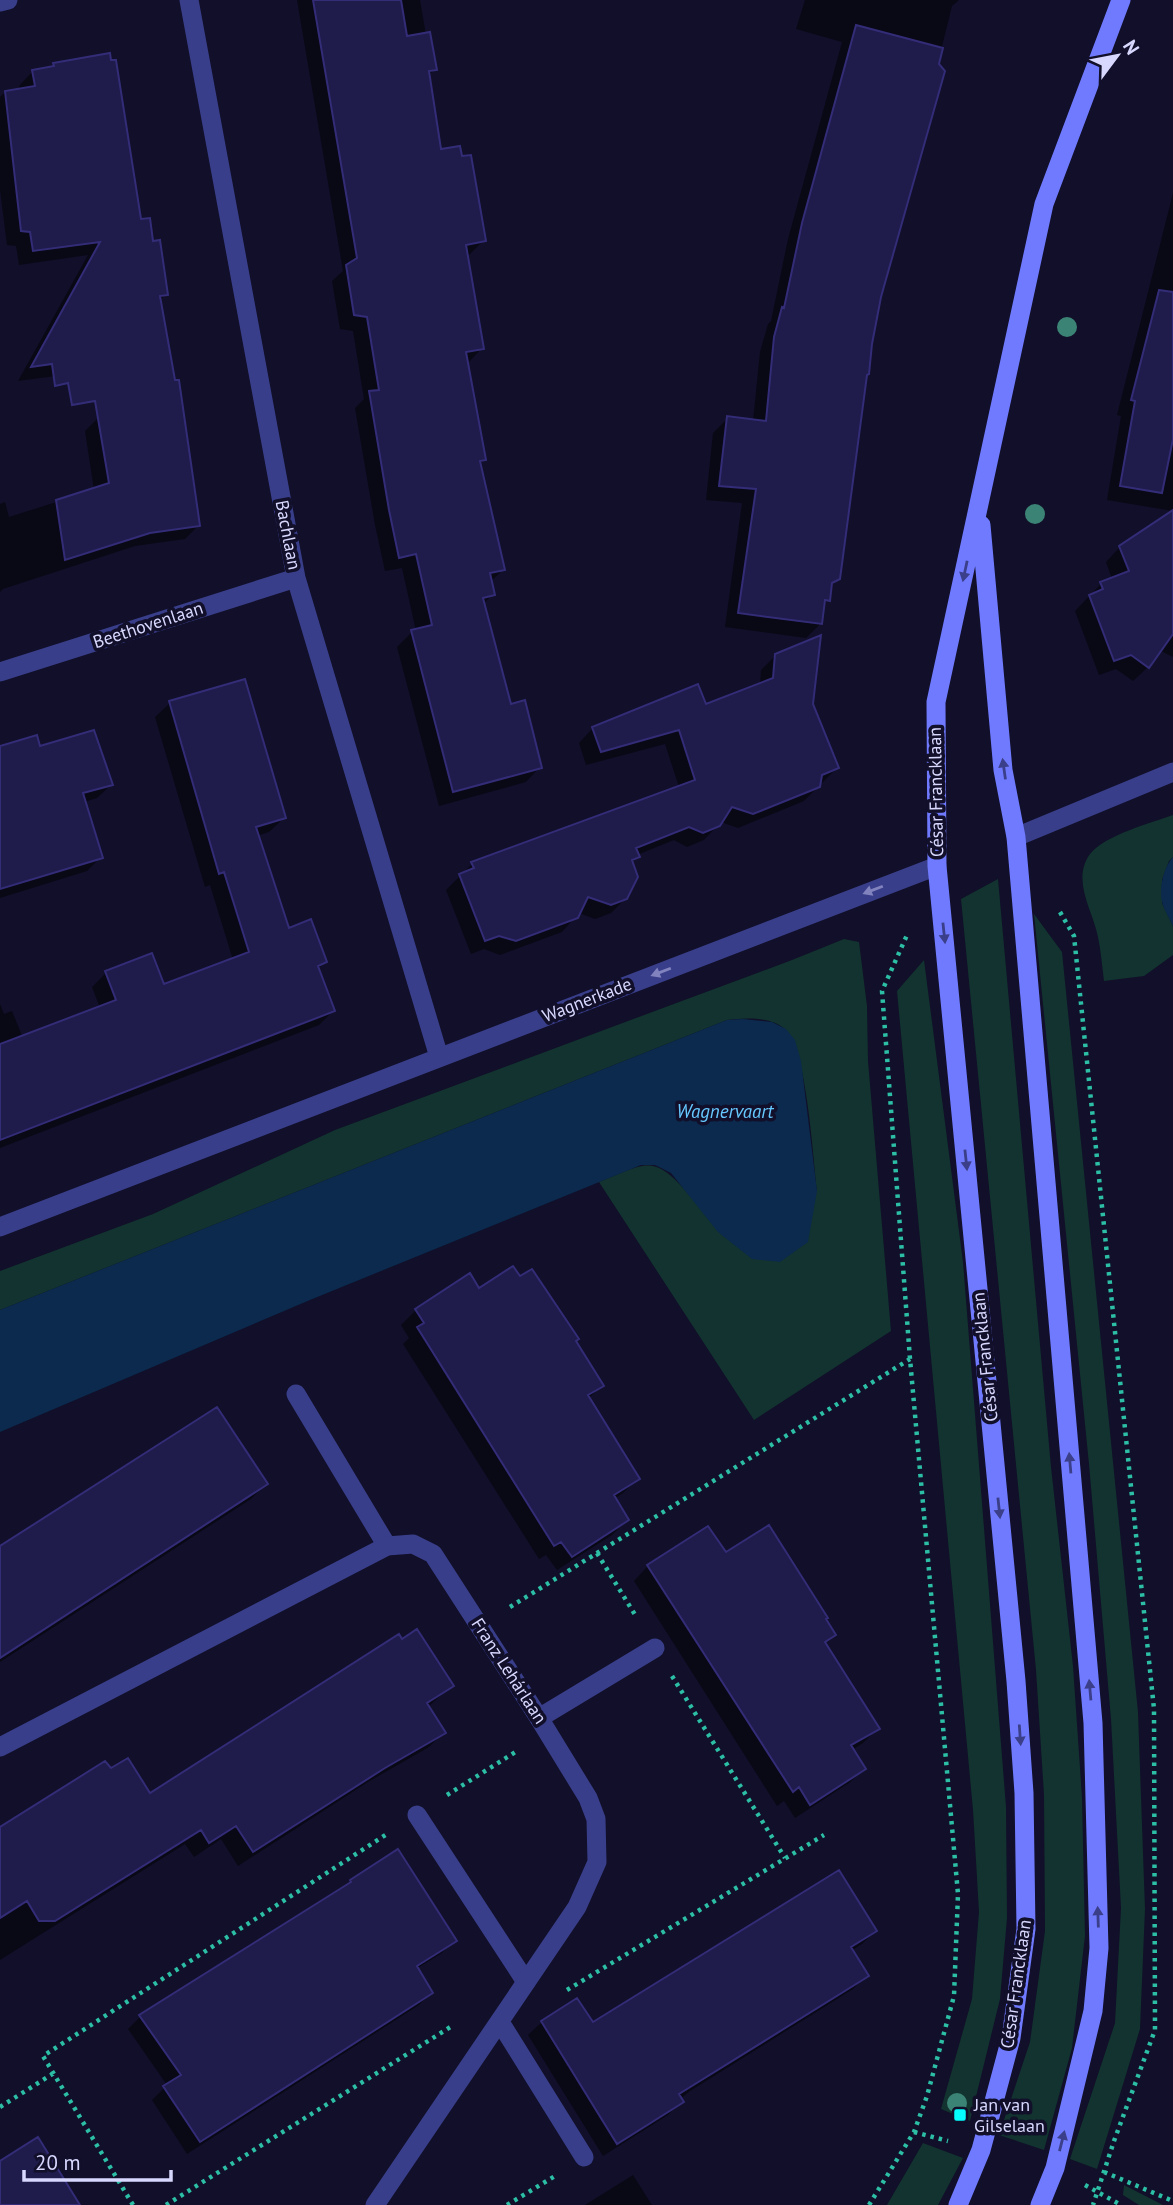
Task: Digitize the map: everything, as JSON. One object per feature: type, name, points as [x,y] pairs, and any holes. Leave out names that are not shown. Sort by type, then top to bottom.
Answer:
[{"type":"main road","name":"César Francklaan","points":[[958,2205],[981,2150],[1011,2038],[1026,1929],[1024,1793],[1015,1667],[937,866],[936,702],[1044,204],[1122,0]]},
{"type":"main road","name":"César Francklaan","points":[[979,504],[1003,770],[1016,836],[1093,1723],[1099,1948],[1093,2011],[1055,2168],[1040,2205]]},
{"type":"street","points":[[0,2],[8,0]]},
{"type":"street","name":"Bachlaan","points":[[189,0],[296,578],[439,1057]]},
{"type":"street","name":"Beethovenlaan","points":[[0,672],[296,578]]},
{"type":"street","points":[[1016,836],[1173,772]]},
{"type":"street","name":"Wagnerkade","points":[[0,1227],[937,866]]},
{"type":"street","points":[[0,1747],[387,1546],[296,1394]]},
{"type":"street","name":"Franz Lehárlaan","points":[[375,2205],[577,1907],[597,1862],[596,1819],[588,1798],[433,1554],[413,1544],[387,1546]]},
{"type":"street","points":[[543,1724],[655,1648]]},
{"type":"street","points":[[417,1815],[526,1982]]},
{"type":"street","points":[[500,2022],[584,2157]]},
{"type":"path","points":[[1055,903],[1074,936],[1154,1709],[1155,2030],[1093,2205]]},
{"type":"path","points":[[869,2205],[914,2132],[928,2096],[954,1996],[958,1894],[910,1359],[882,991],[909,928]]},
{"type":"path","points":[[480,1626],[910,1359]]},
{"type":"path","points":[[597,1553],[785,1858]]},
{"type":"path","points":[[133,2205],[43,2056],[417,1815],[543,1724]]},
{"type":"path","points":[[526,1982],[543,2004],[824,1835]]},
{"type":"path","points":[[166,2205],[451,2025],[474,2059]]},
{"type":"path","points":[[0,2107],[54,2073]]},
{"type":"path","points":[[1104,2172],[1173,2201]]},
{"type":"green space","points":[[1173,815],[1173,857],[1162,880],[1162,903],[1173,926],[1173,955],[1144,976],[1104,981],[1098,937],[1083,885],[1085,864],[1090,854],[1106,841]]},
{"type":"green space","points":[[998,879],[1051,1467],[1073,1666],[1082,1797],[1085,1936],[1072,2048],[1044,2150],[999,2135],[1030,2042],[1045,1931],[1044,1795],[1036,1670],[961,899]]},
{"type":"green space","points":[[1034,914],[1062,952],[1138,1712],[1145,1909],[1140,2029],[1097,2169],[1070,2159],[1115,2023],[1121,1908],[1111,1719],[1089,1464]]},
{"type":"green space","points":[[844,939],[859,942],[867,1006],[868,1061],[891,1331],[754,1420],[599,1182],[640,1166],[650,1166],[668,1173],[691,1197],[817,1191],[808,1105],[799,1058],[793,1040],[785,1029],[765,1020],[727,1020],[0,1310],[0,1271],[153,1214],[335,1130]]},
{"type":"green space","points":[[924,960],[963,1262],[1006,1807],[1007,1918],[1000,1999],[970,2121],[941,2109],[972,1999],[979,1912],[973,1810],[897,991]]},
{"type":"green space","points":[[923,2143],[963,2158],[938,2205],[887,2205]]},
{"type":"green space","points":[[1124,2185],[1163,2205],[1139,2205],[1123,2195]]},
{"type":"water","points":[[1173,857],[1173,926],[1164,908],[1161,887],[1164,873]]},
{"type":"water","name":"Wagnervaart","points":[[727,1020],[772,1022],[786,1029],[795,1040],[801,1061],[817,1191],[808,1242],[780,1262],[752,1259],[718,1232],[671,1173],[655,1165],[641,1165],[310,1300],[0,1432],[0,1310]]},
{"type":"building","points":[[313,0],[401,0],[407,36],[430,32],[437,70],[429,71],[441,149],[460,146],[462,156],[471,155],[486,241],[466,245],[484,349],[466,352],[486,460],[480,461],[505,570],[490,573],[495,595],[483,598],[511,704],[525,700],[542,768],[453,792],[411,630],[432,625],[416,554],[399,558],[369,391],[379,390],[367,317],[354,315],[346,265],[357,258]]},
{"type":"building","points":[[856,25],[943,48],[939,64],[945,71],[881,297],[867,375],[840,579],[832,583],[830,601],[825,600],[822,624],[738,613],[756,489],[719,486],[727,416],[766,421],[774,337],[782,307],[784,308],[802,223]]},
{"type":"building","points":[[110,53],[111,60],[116,60],[141,219],[150,218],[153,241],[160,240],[168,295],[160,296],[175,380],[179,380],[200,526],[150,533],[65,560],[56,500],[109,483],[95,401],[72,405],[68,383],[55,386],[52,364],[31,367],[100,242],[33,251],[30,232],[21,231],[5,91],[35,86],[32,70],[54,66],[53,63]]},
{"type":"building","points":[[1159,290],[1173,292],[1173,439],[1162,493],[1120,486],[1135,401],[1131,400]]},
{"type":"building","points":[[1173,510],[1173,634],[1149,668],[1131,655],[1114,661],[1089,595],[1103,589],[1100,582],[1129,571],[1119,546]]},
{"type":"building","points":[[821,635],[813,704],[839,768],[822,775],[820,787],[753,814],[732,807],[720,826],[703,833],[689,827],[636,848],[640,857],[632,860],[638,877],[627,899],[611,905],[588,897],[578,918],[516,941],[499,936],[485,941],[459,874],[474,868],[471,862],[695,780],[679,730],[601,752],[592,727],[698,684],[706,704],[773,678],[775,654]]},
{"type":"building","points":[[245,679],[286,818],[256,827],[289,928],[311,919],[327,962],[318,966],[335,1011],[0,1140],[0,1044],[116,1000],[105,971],[152,953],[164,984],[249,952],[224,872],[219,874],[169,701]]},
{"type":"building","points":[[94,730],[113,785],[83,793],[103,858],[0,889],[0,746],[37,735],[40,746]]},
{"type":"building","points":[[513,1266],[520,1276],[532,1269],[579,1339],[576,1341],[604,1386],[588,1395],[640,1479],[614,1495],[629,1520],[572,1557],[561,1542],[554,1546],[417,1327],[424,1323],[415,1309],[470,1273],[479,1288]]},
{"type":"building","points":[[217,1407],[268,1484],[0,1658],[0,1546]]},
{"type":"building","points":[[769,1525],[828,1618],[826,1619],[836,1635],[825,1642],[880,1729],[851,1745],[866,1769],[810,1805],[799,1787],[793,1792],[647,1565],[708,1526],[726,1552]]},
{"type":"building","points":[[417,1629],[454,1686],[427,1703],[446,1733],[385,1768],[253,1852],[236,1826],[209,1843],[201,1830],[55,1921],[39,1921],[27,1901],[0,1918],[0,1827],[105,1761],[111,1768],[128,1758],[150,1793],[399,1634],[402,1639]]},
{"type":"building","points":[[398,1849],[457,1941],[417,1966],[433,1993],[200,2142],[163,2086],[181,2075],[139,2015],[351,1882],[350,1880]]},
{"type":"building","points":[[839,1870],[877,1931],[851,1947],[869,1976],[679,2094],[684,2102],[617,2144],[541,2021],[577,1998],[593,2022]]},
{"type":"building","points":[[38,2137],[80,2205],[0,2205],[0,2161]]},
{"type":"place","name":"Jan van Gilselaan","points":[[960,2115]]}]
